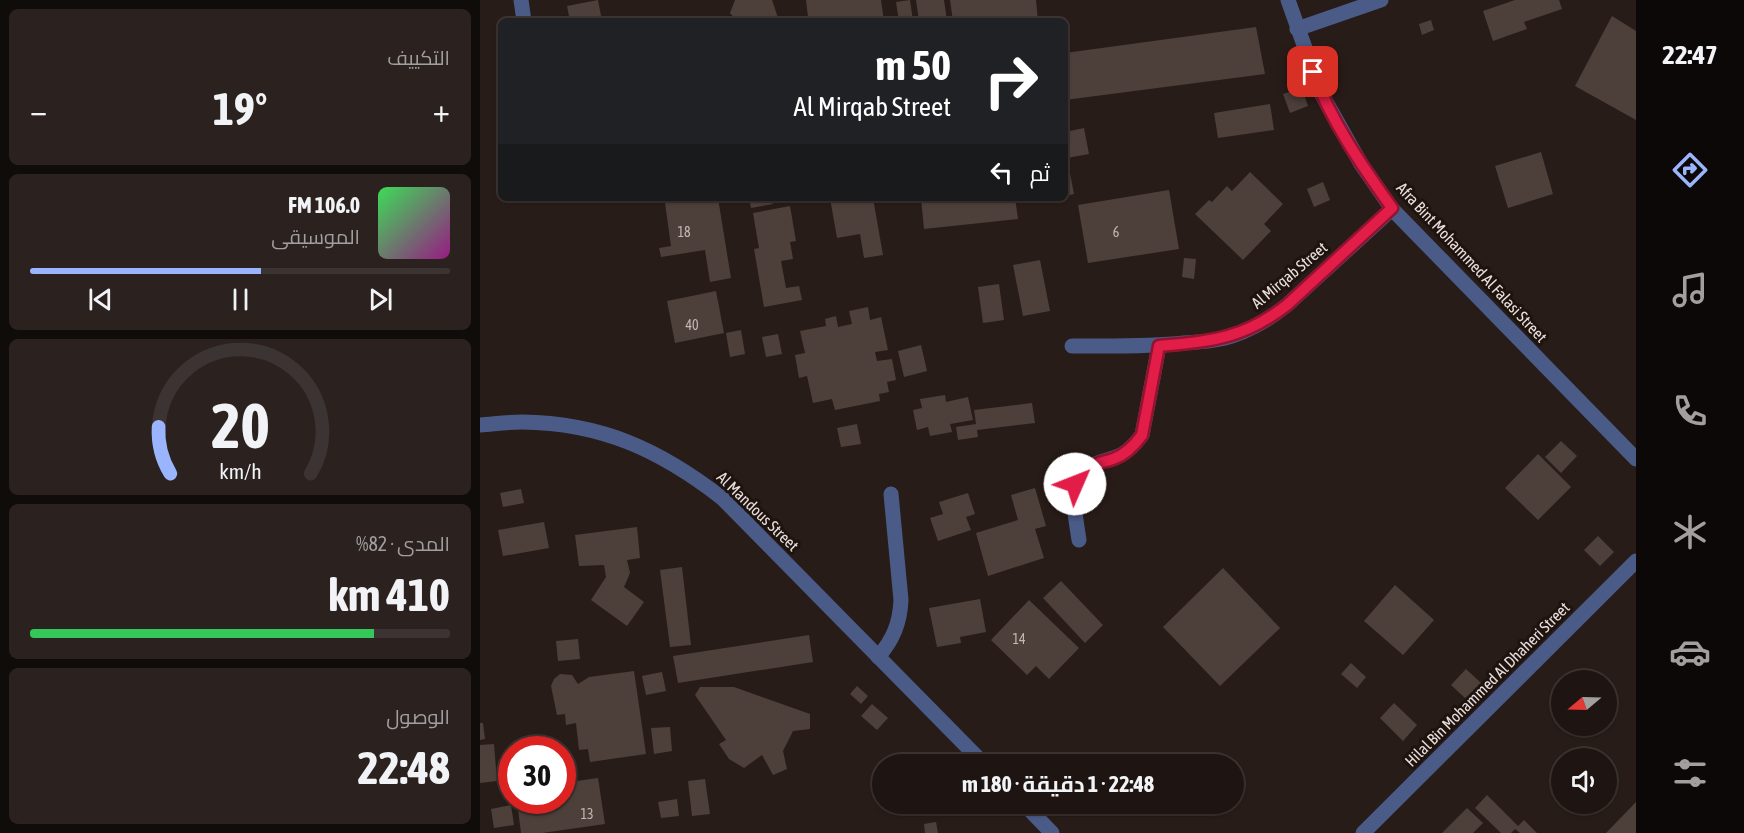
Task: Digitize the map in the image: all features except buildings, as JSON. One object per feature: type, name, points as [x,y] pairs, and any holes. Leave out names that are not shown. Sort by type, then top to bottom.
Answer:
[{"type":"street","points":[[521,0],[524,18]]},
{"type":"street","name":"Afra Bint Mohammed Al Falasi Street","points":[[1288,0],[1321,93],[1361,164],[1392,208],[1636,459]]},
{"type":"street","points":[[1297,29],[1381,0]]},
{"type":"street","name":"Al Mirqab Street","points":[[1072,346],[1159,346],[1214,340],[1243,332],[1271,318],[1287,305],[1392,208]]},
{"type":"street","points":[[1079,540],[1075,484],[1085,469],[1124,453],[1142,435],[1159,346]]},
{"type":"street","name":"Al Mandous Street","points":[[480,425],[520,422],[557,424],[593,431],[628,442],[662,457],[694,476],[722,498],[974,754]]},
{"type":"street","points":[[878,657],[893,637],[900,613],[901,600],[891,494]]},
{"type":"street","name":"Hilal Bin Mohammed Al Dhaheri Street","points":[[1363,833],[1636,561]]},
{"type":"street","points":[[1034,814],[1052,833]]},
{"type":"route","points":[[1075,484],[1085,469],[1124,453],[1142,435],[1159,346],[1214,340],[1253,328],[1271,318],[1392,208],[1361,164],[1321,93],[1313,72]]}]
